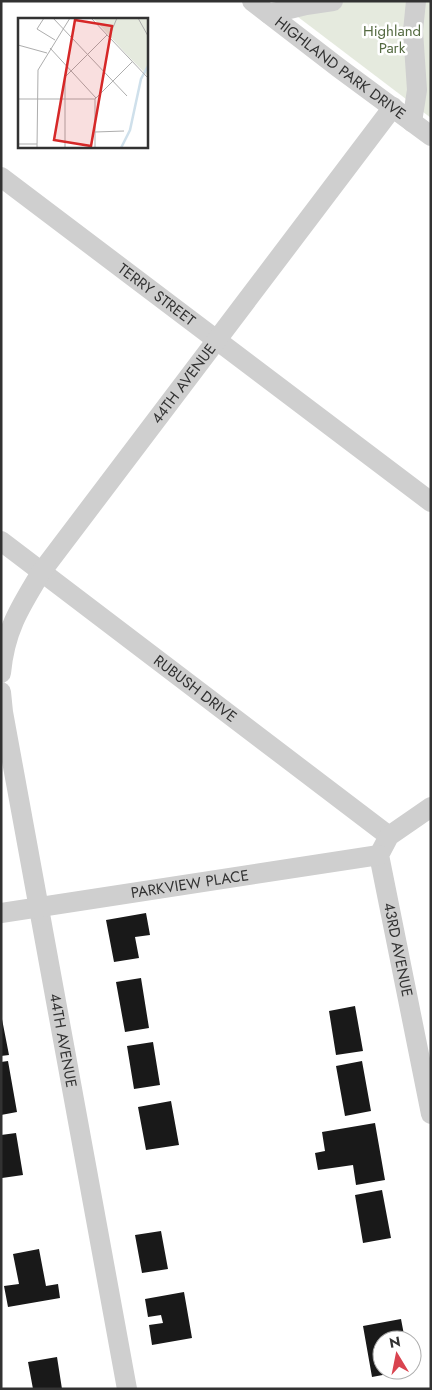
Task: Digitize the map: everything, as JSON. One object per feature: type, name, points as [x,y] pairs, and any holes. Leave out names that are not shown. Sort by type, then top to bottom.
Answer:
[{"type":"street","name":"HIGHLAND PARK DRIVE","points":[[252,1],[431,136]]},
{"type":"street","points":[[269,14],[333,1]]},
{"type":"street","points":[[412,122],[417,90],[413,31],[416,1]]},
{"type":"street","name":"44TH AVENUE","points":[[1,673],[10,631],[19,608],[42,571],[393,107]]},
{"type":"street","name":"TERRY STREET","points":[[1,177],[431,502]]},
{"type":"street","name":"RUBUSH DRIVE","points":[[1,541],[389,836]]},
{"type":"street","name":"44TH AVENUE","points":[[1,692],[2,712],[37,906],[127,1389]]},
{"type":"street","points":[[379,855],[389,836],[431,807]]},
{"type":"street","name":"PARKVIEW PLACE","points":[[1,913],[379,855]]},
{"type":"street","name":"43RD AVENUE","points":[[379,855],[431,1114]]},
{"type":"green space","name":"Highland Park","points":[[277,1],[431,1],[431,118]]},
{"type":"building","points":[[146,913],[150,935],[135,937],[139,958],[114,962],[106,920]]},
{"type":"building","points":[[141,978],[149,1028],[125,1032],[116,982]]},
{"type":"building","points":[[355,1006],[363,1051],[336,1055],[329,1011]]},
{"type":"building","points":[[1,1014],[9,1055],[1,1056]]},
{"type":"building","points":[[153,1042],[160,1085],[134,1089],[127,1046]]},
{"type":"building","points":[[8,1061],[17,1112],[1,1115],[1,1062]]},
{"type":"building","points":[[362,1061],[371,1111],[345,1116],[336,1066]]},
{"type":"building","points":[[171,1101],[179,1145],[146,1150],[138,1107]]},
{"type":"building","points":[[375,1123],[385,1180],[356,1185],[353,1165],[318,1170],[315,1153],[325,1151],[322,1132]]},
{"type":"building","points":[[16,1133],[23,1175],[2,1178],[1,1135]]},
{"type":"building","points":[[382,1190],[391,1238],[363,1243],[355,1195]]},
{"type":"building","points":[[161,1231],[168,1269],[142,1273],[135,1235]]},
{"type":"building","points":[[39,1249],[46,1286],[58,1284],[60,1298],[8,1307],[4,1286],[19,1284],[13,1254]]},
{"type":"building","points":[[184,1292],[192,1338],[152,1345],[149,1325],[163,1323],[161,1315],[148,1317],[145,1299]]},
{"type":"building","points":[[401,1319],[403,1330],[372,1330],[372,1377],[363,1326]]},
{"type":"building","points":[[57,1357],[62,1389],[33,1389],[28,1362]]}]
